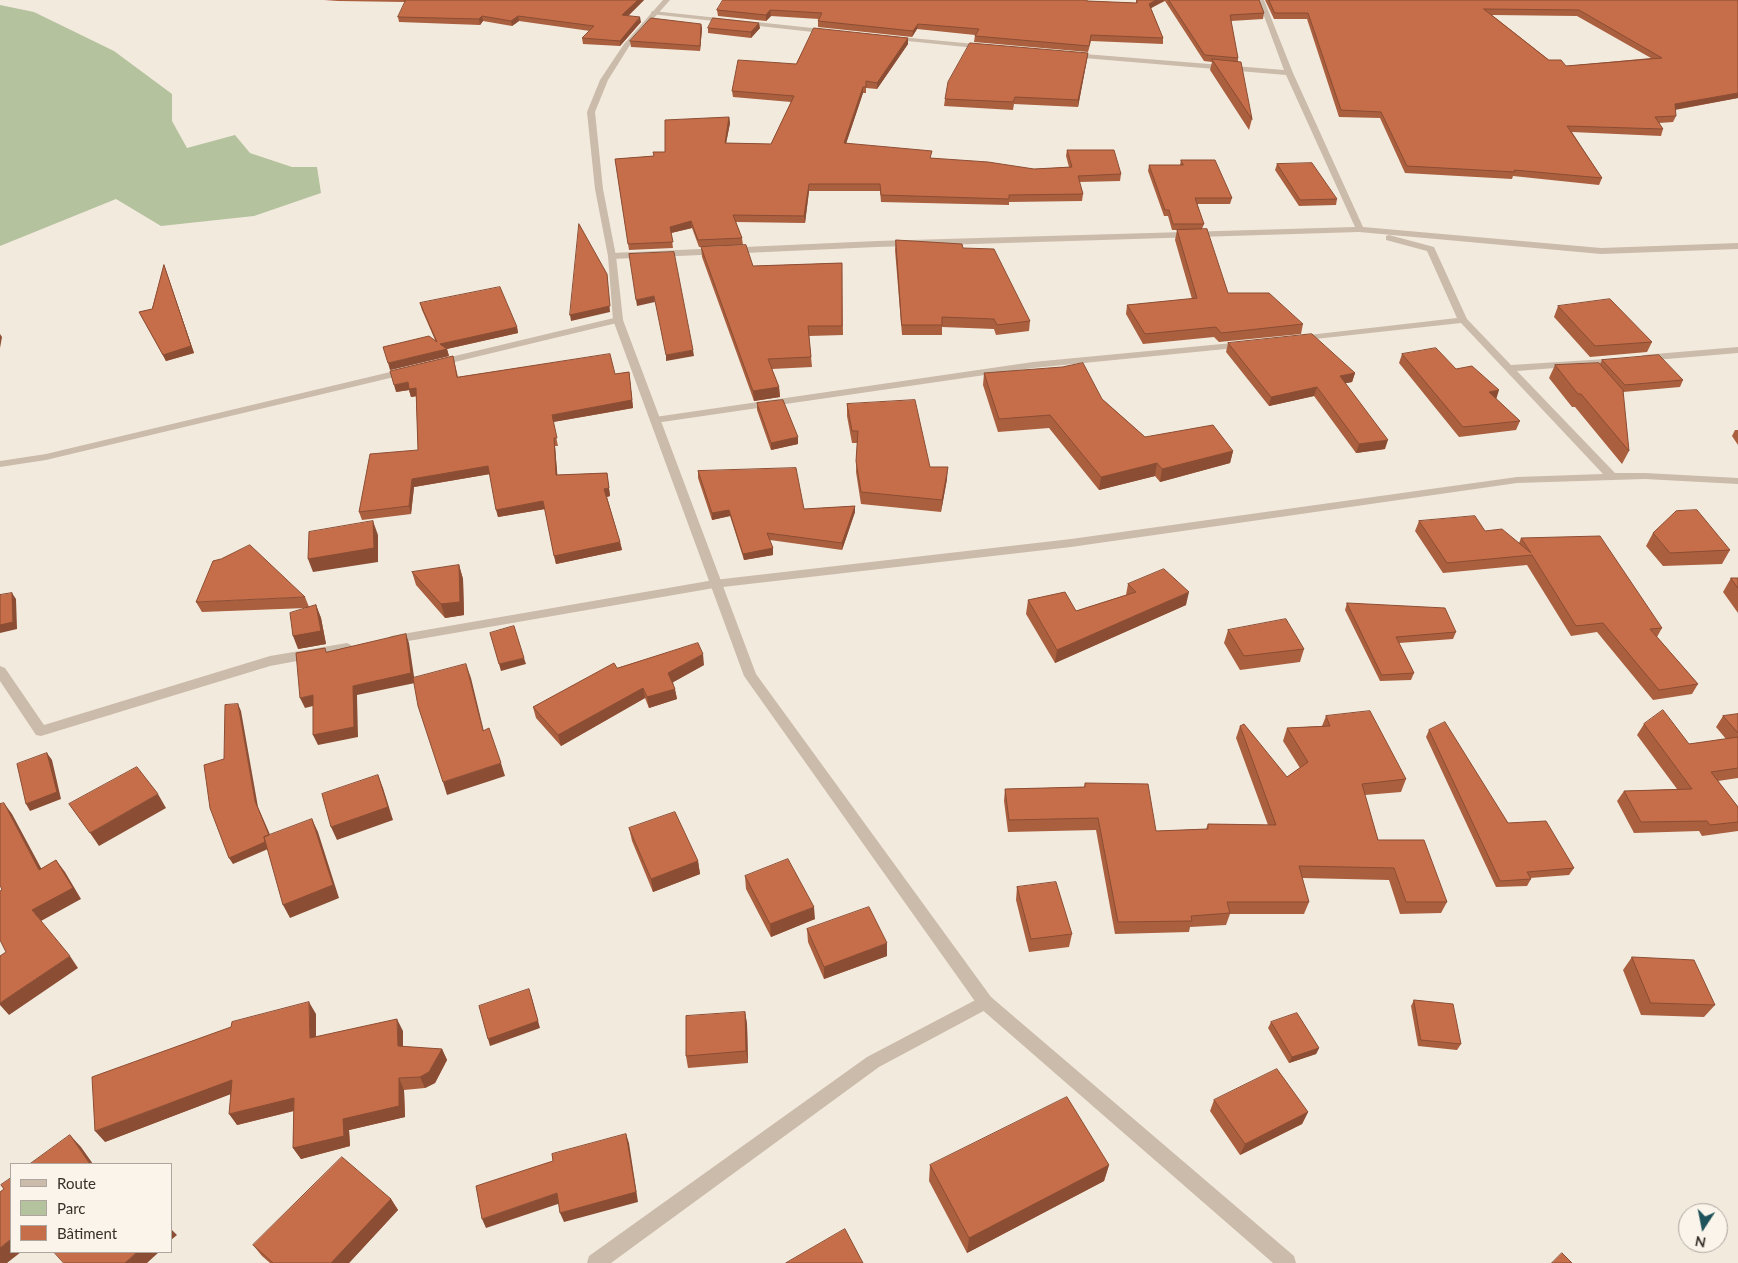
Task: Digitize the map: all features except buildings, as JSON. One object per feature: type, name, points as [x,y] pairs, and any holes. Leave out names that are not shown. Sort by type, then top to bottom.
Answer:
[{"type":"street","points":[[667,0],[653,13],[622,51],[604,80],[591,112],[599,189],[612,256],[618,320],[714,584],[750,676],[985,1002],[1287,1263]]},
{"type":"street","points":[[1261,0],[1289,73],[1360,229],[1431,249],[1463,320],[1511,368],[1527,389],[1612,477]]},
{"type":"street","points":[[653,13],[839,32]]},
{"type":"street","points":[[878,37],[996,48]]},
{"type":"street","points":[[1066,54],[1289,73]]},
{"type":"street","points":[[612,256],[877,244],[1360,229],[1601,251],[1738,246]]},
{"type":"street","points":[[0,464],[46,457],[618,320]]},
{"type":"street","points":[[1285,341],[1463,320]]},
{"type":"street","points":[[655,420],[1033,365],[1255,344]]},
{"type":"street","points":[[1511,368],[1738,350]]},
{"type":"street","points":[[376,643],[714,584],[1071,543],[1517,480],[1645,476],[1738,481]]},
{"type":"street","points":[[0,672],[41,731],[270,661],[357,646]]},
{"type":"street","points":[[596,1263],[873,1062],[985,1002]]},
{"type":"green space","points":[[0,5],[34,12],[114,51],[172,94],[172,121],[187,148],[235,135],[250,153],[292,167],[317,167],[321,193],[254,216],[161,226],[116,199],[0,246]]}]
